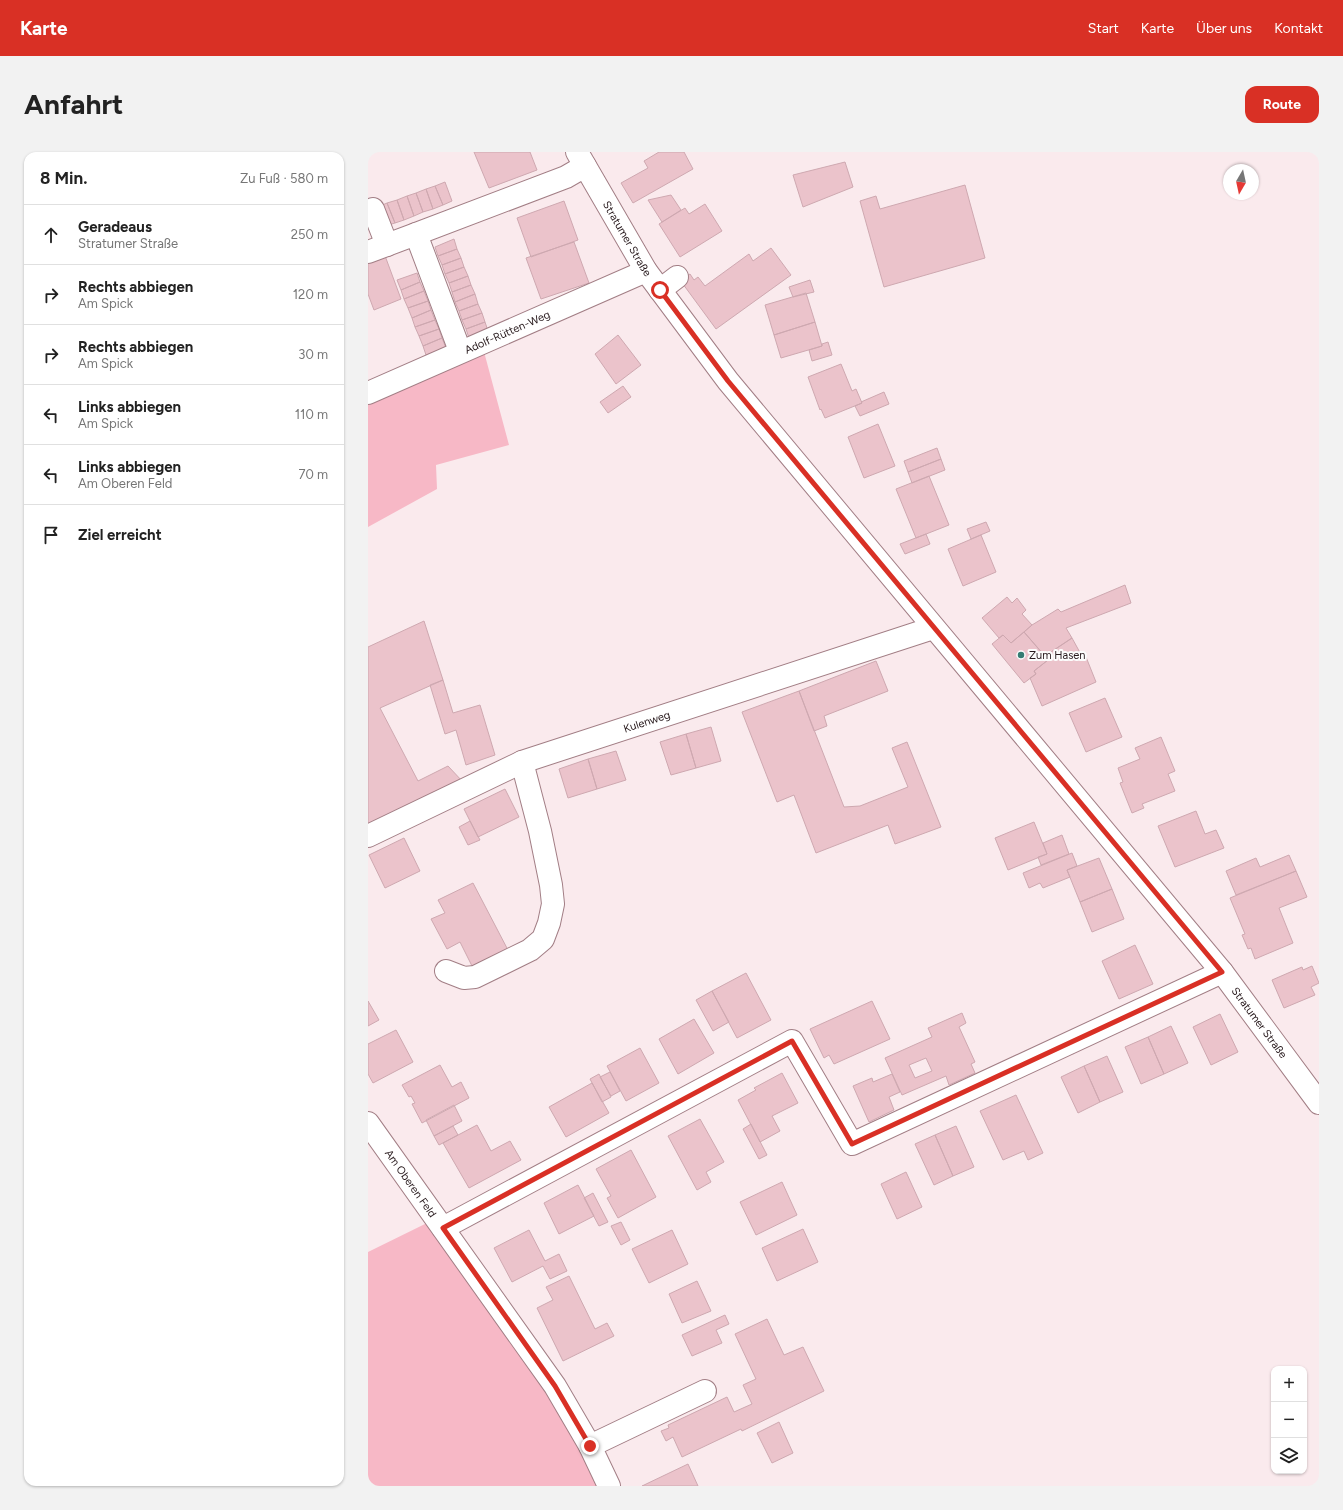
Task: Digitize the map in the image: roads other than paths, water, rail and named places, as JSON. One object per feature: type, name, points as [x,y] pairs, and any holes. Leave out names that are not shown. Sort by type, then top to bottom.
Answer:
[{"type":"street","points":[[373,209],[377,248],[566,177],[581,159]]},
{"type":"street","name":"Stratumer Straße","points":[[581,159],[646,271],[669,284],[728,381],[1222,972],[1319,1103]]},
{"type":"street","points":[[416,234],[457,343]]},
{"type":"street","name":"Adolf-Rütten-Weg","points":[[368,393],[646,271]]},
{"type":"street","name":"Kulenweg","points":[[368,836],[522,762],[933,628]]},
{"type":"street","points":[[446,971],[464,978],[475,977],[530,950],[543,939],[550,923],[553,904],[551,885],[540,831],[522,762]]},
{"type":"street","points":[[443,1228],[792,1041],[852,1144],[1222,972]]},
{"type":"street","name":"Am Oberen Feld","points":[[368,1123],[555,1386],[590,1446],[609,1486]]},
{"type":"street","points":[[590,1446],[705,1391]]},
{"type":"place","name":"Zum Hasen","points":[[1021,655]]}]
